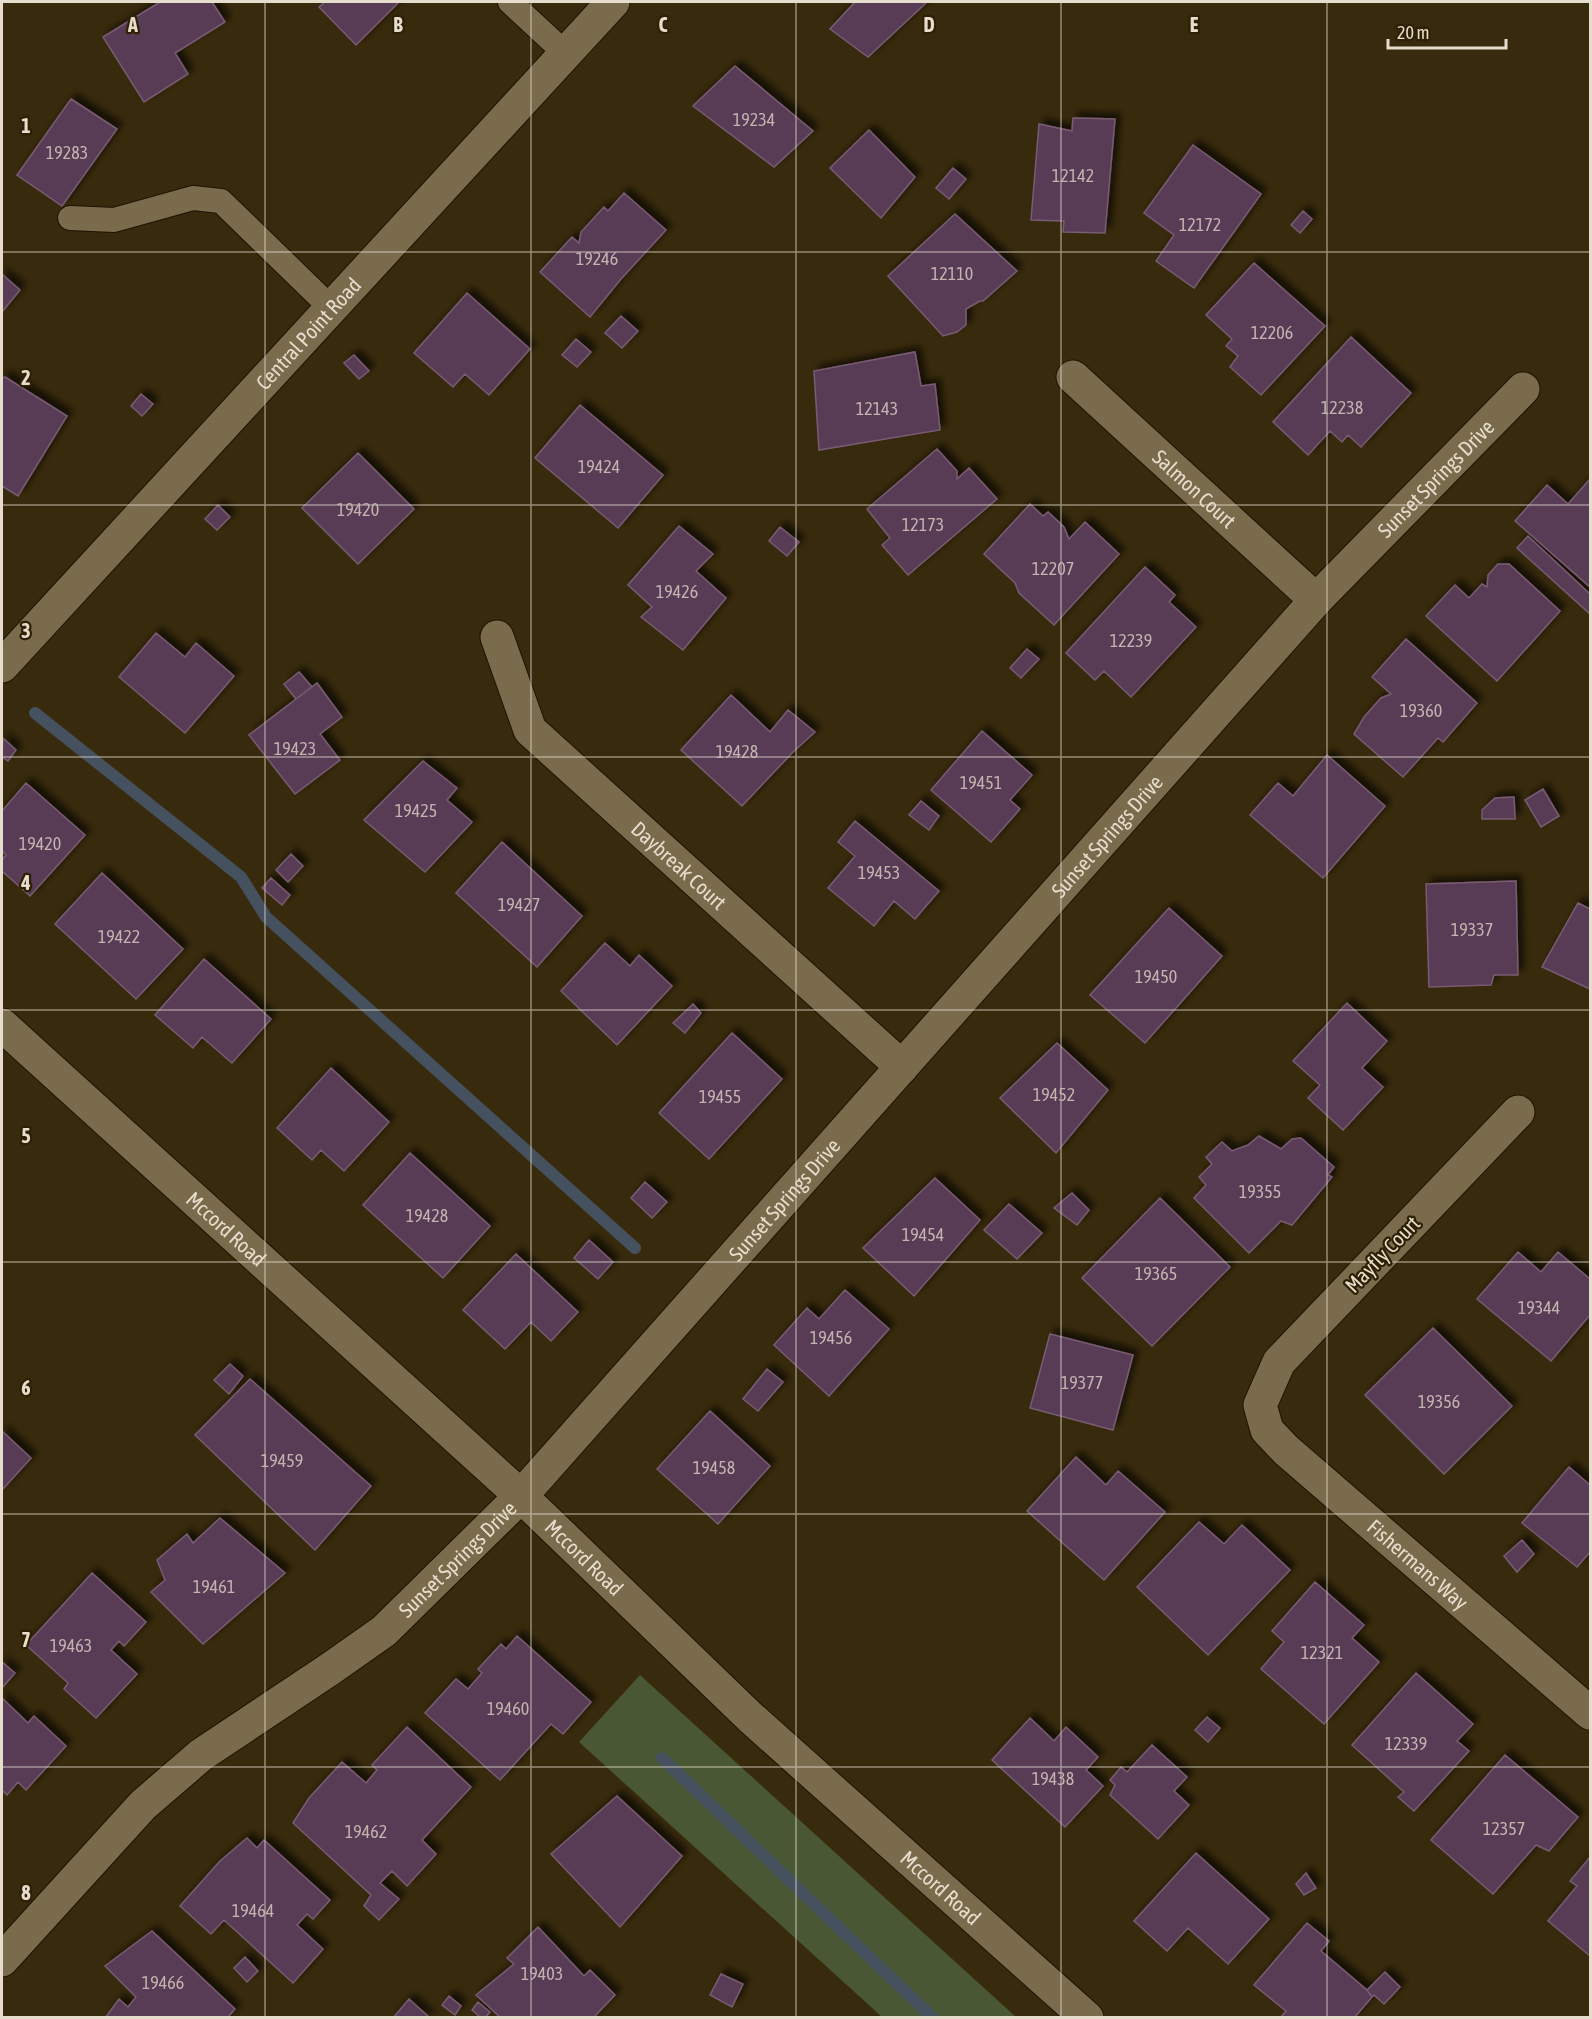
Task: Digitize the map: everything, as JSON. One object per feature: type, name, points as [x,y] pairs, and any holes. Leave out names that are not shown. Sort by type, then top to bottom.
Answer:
[{"type":"street","name":"Central Point Road","points":[[2,666],[613,2]]},
{"type":"street","name":"Salmon Court","points":[[1073,377],[1316,600]]},
{"type":"street","name":"Sunset Springs Drive","points":[[2,1960],[143,1805],[201,1755],[330,1670],[384,1631],[521,1496],[1316,600],[1523,388]]},
{"type":"street","name":"Daybreak Court","points":[[497,637],[530,730],[902,1067]]},
{"type":"street","name":"Mccord Road","points":[[2,1025],[521,1496],[750,1717],[1087,2018]]},
{"type":"street","name":"Mayfly Court","points":[[1260,1406],[1280,1362],[1518,1113]]},
{"type":"street","name":"Fishermans Way","points":[[1260,1406],[1267,1430],[1287,1450],[1590,1713]]},
{"type":"lane","points":[[510,2],[566,53]]},
{"type":"lane","points":[[70,218],[114,220],[193,198],[221,201],[330,307]]},
{"type":"green space","points":[[640,1675],[1016,2017],[882,2017],[579,1742]]},
{"type":"building","points":[[160,2],[212,2],[225,22],[175,53],[188,74],[144,102],[103,37]]},
{"type":"building","points":[[325,2],[399,2],[356,45],[319,7]]},
{"type":"building","points":[[855,2],[927,2],[868,57],[830,29]]},
{"type":"building","points":[[735,66],[813,131],[774,167],[693,106]]},
{"type":"building","points":[[71,99],[117,129],[62,206],[17,175]]},
{"type":"building","points":[[1073,118],[1115,119],[1105,233],[1063,232],[1064,221],[1031,220],[1039,124],[1072,131]]},
{"type":"building","points":[[869,130],[915,177],[881,218],[830,168]]},
{"type":"building","points":[[1193,145],[1261,194],[1194,288],[1156,261],[1174,235],[1144,213]]},
{"type":"building","points":[[953,168],[966,179],[949,199],[936,188]]},
{"type":"building","points":[[624,193],[666,230],[590,317],[540,272],[572,237],[579,243],[581,232],[604,207],[608,211]]},
{"type":"building","points":[[1303,211],[1312,219],[1300,233],[1291,225]]},
{"type":"building","points":[[955,214],[1017,271],[983,301],[966,309],[966,325],[957,332],[943,336],[888,276]]},
{"type":"building","points":[[1254,263],[1325,326],[1261,395],[1230,367],[1238,356],[1226,346],[1232,339],[1206,315]]},
{"type":"building","points":[[2,274],[20,290],[2,312]]},
{"type":"building","points":[[467,293],[530,349],[489,395],[465,374],[453,387],[414,353]]},
{"type":"building","points":[[621,316],[638,331],[622,348],[605,333]]},
{"type":"building","points":[[1351,337],[1411,393],[1361,447],[1348,435],[1342,442],[1330,431],[1308,455],[1273,422]]},
{"type":"building","points":[[576,339],[591,352],[577,367],[562,355]]},
{"type":"building","points":[[915,352],[921,386],[935,384],[940,430],[819,450],[814,371]]},
{"type":"building","points":[[354,355],[369,371],[359,379],[344,363]]},
{"type":"building","points":[[5,377],[67,416],[18,496],[2,486],[2,378]]},
{"type":"building","points":[[141,394],[153,404],[142,416],[131,406]]},
{"type":"building","points":[[580,405],[663,475],[618,528],[535,458]]},
{"type":"building","points":[[937,449],[957,471],[957,479],[969,468],[997,499],[908,575],[882,545],[890,538],[867,509]]},
{"type":"building","points":[[358,453],[414,509],[358,564],[302,508]]},
{"type":"building","points":[[1590,479],[1590,587],[1515,521],[1547,485],[1568,504]]},
{"type":"building","points":[[1030,504],[1043,516],[1048,512],[1064,527],[1069,539],[1085,522],[1119,554],[1054,625],[1019,593],[1015,583],[984,554]]},
{"type":"building","points":[[218,505],[230,517],[217,530],[205,519]]},
{"type":"building","points":[[679,526],[713,554],[696,571],[726,598],[683,650],[641,617],[652,607],[628,585]]},
{"type":"building","points":[[780,527],[799,542],[787,556],[769,541]]},
{"type":"building","points":[[1528,536],[1590,594],[1590,614],[1517,548]]},
{"type":"building","points":[[1498,564],[1509,564],[1560,611],[1497,681],[1426,616],[1455,585],[1469,598],[1482,584],[1487,587],[1488,575]]},
{"type":"building","points":[[1145,567],[1175,595],[1169,602],[1196,627],[1131,697],[1104,671],[1095,680],[1066,653]]},
{"type":"building","points":[[156,633],[185,657],[196,643],[234,676],[185,733],[119,677]]},
{"type":"building","points":[[1406,639],[1477,703],[1443,742],[1438,738],[1403,777],[1354,734],[1364,717],[1381,698],[1391,694],[1372,677]]},
{"type":"building","points":[[1027,649],[1039,659],[1021,678],[1010,668]]},
{"type":"building","points":[[299,672],[312,687],[296,699],[284,684]]},
{"type":"building","points":[[317,683],[342,717],[320,734],[340,760],[295,794],[249,735]]},
{"type":"building","points":[[731,695],[770,732],[788,710],[815,732],[742,806],[681,750]]},
{"type":"building","points":[[982,731],[1032,775],[1010,800],[1020,809],[991,842],[931,790]]},
{"type":"building","points":[[3,738],[16,750],[8,761],[2,757]]},
{"type":"building","points":[[1327,755],[1385,806],[1323,878],[1250,815],[1278,783],[1293,796]]},
{"type":"building","points":[[423,761],[457,788],[447,800],[472,822],[425,872],[364,820]]},
{"type":"building","points":[[26,783],[85,835],[30,896],[2,871],[2,860],[6,855],[2,851],[2,811]]},
{"type":"building","points":[[1543,789],[1559,816],[1541,827],[1525,800]]},
{"type":"building","points":[[1514,797],[1515,819],[1482,819],[1482,810],[1495,798]]},
{"type":"building","points":[[921,801],[939,816],[929,830],[909,815]]},
{"type":"building","points":[[855,821],[939,891],[915,919],[894,901],[874,926],[828,888],[855,856],[838,842]]},
{"type":"building","points":[[502,842],[582,916],[537,967],[456,893]]},
{"type":"building","points":[[291,854],[303,866],[288,882],[276,870]]},
{"type":"building","points":[[102,873],[183,949],[136,999],[55,924]]},
{"type":"building","points":[[271,878],[290,895],[282,905],[262,888]]},
{"type":"building","points":[[1516,881],[1518,975],[1494,975],[1491,985],[1429,987],[1426,884]]},
{"type":"building","points":[[1578,903],[1590,909],[1590,989],[1542,967]]},
{"type":"building","points":[[1169,908],[1222,956],[1145,1043],[1090,995]]},
{"type":"building","points":[[605,943],[630,966],[639,955],[672,986],[617,1045],[561,991]]},
{"type":"building","points":[[204,959],[271,1019],[232,1063],[202,1037],[193,1048],[155,1015]]},
{"type":"building","points":[[1347,1003],[1387,1041],[1362,1068],[1383,1087],[1343,1130],[1308,1098],[1320,1085],[1293,1061]]},
{"type":"building","points":[[693,1004],[701,1013],[685,1033],[673,1023]]},
{"type":"building","points":[[732,1033],[782,1079],[709,1159],[659,1113]]},
{"type":"building","points":[[1057,1043],[1108,1090],[1056,1153],[1000,1098]]},
{"type":"building","points":[[331,1068],[389,1122],[344,1171],[321,1150],[312,1160],[277,1128]]},
{"type":"building","points":[[1259,1136],[1281,1149],[1292,1139],[1301,1138],[1334,1167],[1328,1175],[1332,1177],[1292,1225],[1281,1221],[1249,1253],[1194,1198],[1206,1185],[1199,1177],[1212,1164],[1206,1157],[1222,1142],[1232,1151],[1248,1145]]},
{"type":"building","points":[[410,1153],[490,1226],[443,1278],[363,1205]]},
{"type":"building","points":[[935,1178],[980,1220],[914,1296],[863,1248]]},
{"type":"building","points":[[645,1182],[667,1202],[652,1218],[631,1198]]},
{"type":"building","points":[[1072,1193],[1089,1210],[1077,1225],[1054,1208]]},
{"type":"building","points":[[1160,1198],[1230,1267],[1152,1346],[1082,1278]]},
{"type":"building","points":[[1009,1204],[1042,1233],[1017,1259],[984,1230]]},
{"type":"building","points":[[589,1240],[613,1262],[598,1279],[574,1258]]},
{"type":"building","points":[[1518,1252],[1541,1272],[1558,1252],[1590,1279],[1590,1315],[1551,1361],[1477,1299]]},
{"type":"building","points":[[516,1254],[578,1312],[551,1341],[531,1322],[505,1349],[463,1310]]},
{"type":"building","points":[[845,1290],[889,1329],[829,1396],[774,1345],[807,1308],[819,1319]]},
{"type":"building","points":[[1433,1328],[1512,1406],[1444,1474],[1365,1395]]},
{"type":"building","points":[[1050,1334],[1133,1355],[1113,1430],[1030,1408]]},
{"type":"building","points":[[230,1364],[243,1376],[229,1394],[214,1380]]},
{"type":"building","points":[[767,1369],[783,1382],[758,1411],[743,1399]]},
{"type":"building","points":[[250,1379],[371,1486],[315,1550],[195,1435]]},
{"type":"building","points":[[710,1411],[770,1466],[718,1524],[657,1469]]},
{"type":"building","points":[[2,1431],[31,1458],[2,1490]]},
{"type":"building","points":[[1076,1457],[1106,1485],[1118,1471],[1165,1512],[1104,1580],[1027,1511]]},
{"type":"building","points":[[1569,1467],[1590,1485],[1590,1552],[1577,1567],[1522,1523]]},
{"type":"building","points":[[220,1518],[285,1573],[203,1644],[151,1592],[165,1580],[157,1560],[187,1534],[193,1543]]},
{"type":"building","points":[[1199,1522],[1224,1544],[1242,1525],[1290,1570],[1208,1655],[1137,1587]]},
{"type":"building","points":[[1522,1540],[1534,1554],[1517,1572],[1504,1556]]},
{"type":"building","points":[[92,1573],[146,1622],[124,1646],[119,1641],[111,1650],[137,1674],[96,1718],[64,1689],[68,1683],[26,1645]]},
{"type":"building","points":[[1315,1582],[1364,1625],[1352,1638],[1379,1662],[1324,1724],[1261,1669],[1284,1642],[1272,1631]]},
{"type":"building","points":[[517,1636],[591,1702],[563,1734],[551,1724],[500,1780],[425,1713],[456,1679],[468,1689],[482,1673],[478,1669],[501,1644],[506,1649]]},
{"type":"building","points":[[2,1662],[15,1673],[2,1688]]},
{"type":"building","points":[[1416,1673],[1473,1724],[1457,1741],[1469,1751],[1414,1811],[1398,1797],[1404,1792],[1352,1745]]},
{"type":"building","points":[[2,1698],[28,1723],[34,1716],[66,1746],[26,1790],[18,1782],[7,1795],[2,1790]]},
{"type":"building","points":[[1207,1717],[1220,1728],[1208,1742],[1195,1730]]},
{"type":"building","points":[[1030,1718],[1054,1741],[1066,1727],[1098,1757],[1086,1770],[1103,1786],[1065,1827],[992,1760]]},
{"type":"building","points":[[407,1727],[471,1787],[422,1840],[436,1854],[407,1886],[392,1871],[380,1883],[399,1899],[379,1920],[364,1906],[371,1895],[293,1823],[309,1798],[342,1762],[366,1783],[377,1770],[372,1765]]},
{"type":"building","points":[[1152,1745],[1187,1777],[1174,1791],[1189,1805],[1158,1839],[1110,1795],[1115,1785],[1110,1780],[1121,1767],[1127,1772]]},
{"type":"building","points":[[1505,1755],[1578,1817],[1549,1851],[1536,1845],[1493,1894],[1431,1840]]},
{"type":"building","points":[[617,1796],[682,1856],[620,1927],[551,1854]]},
{"type":"building","points":[[247,1838],[257,1848],[264,1840],[330,1900],[313,1919],[307,1914],[297,1925],[323,1949],[293,1983],[224,1920],[211,1934],[180,1906],[220,1861]]},
{"type":"building","points":[[1196,1853],[1269,1919],[1228,1964],[1188,1928],[1167,1951],[1134,1921]]},
{"type":"building","points":[[1590,1857],[1590,1956],[1548,1921],[1577,1886],[1570,1881]]},
{"type":"building","points":[[1306,1873],[1316,1888],[1304,1895],[1296,1884]]},
{"type":"building","points":[[1307,1923],[1329,1941],[1321,1951],[1367,1990],[1372,1997],[1354,2018],[1280,2018],[1286,2011],[1254,1985]]},
{"type":"building","points":[[538,1927],[584,1976],[590,1970],[615,1995],[593,2018],[501,2018],[476,1995],[514,1964],[507,1958]]},
{"type":"building","points":[[152,1931],[235,2009],[227,2018],[105,2018],[119,1999],[128,2007],[136,1997],[105,1966]]},
{"type":"building","points":[[245,1957],[258,1971],[247,1982],[234,1968]]},
{"type":"building","points":[[1385,1972],[1400,1987],[1384,2004],[1374,1995],[1372,1997],[1367,1990]]},
{"type":"building","points":[[721,1974],[743,1984],[732,2007],[710,1995]]},
{"type":"building","points":[[449,1996],[461,2006],[455,2015],[442,2005]]},
{"type":"building","points":[[409,1999],[430,2018],[393,2018]]},
{"type":"building","points":[[478,2002],[490,2012],[485,2018],[481,2018],[472,2010]]},
{"type":"waterway","points":[[35,713],[241,877],[266,917],[635,1248]]},
{"type":"waterway","points":[[662,1758],[933,2018]]}]
